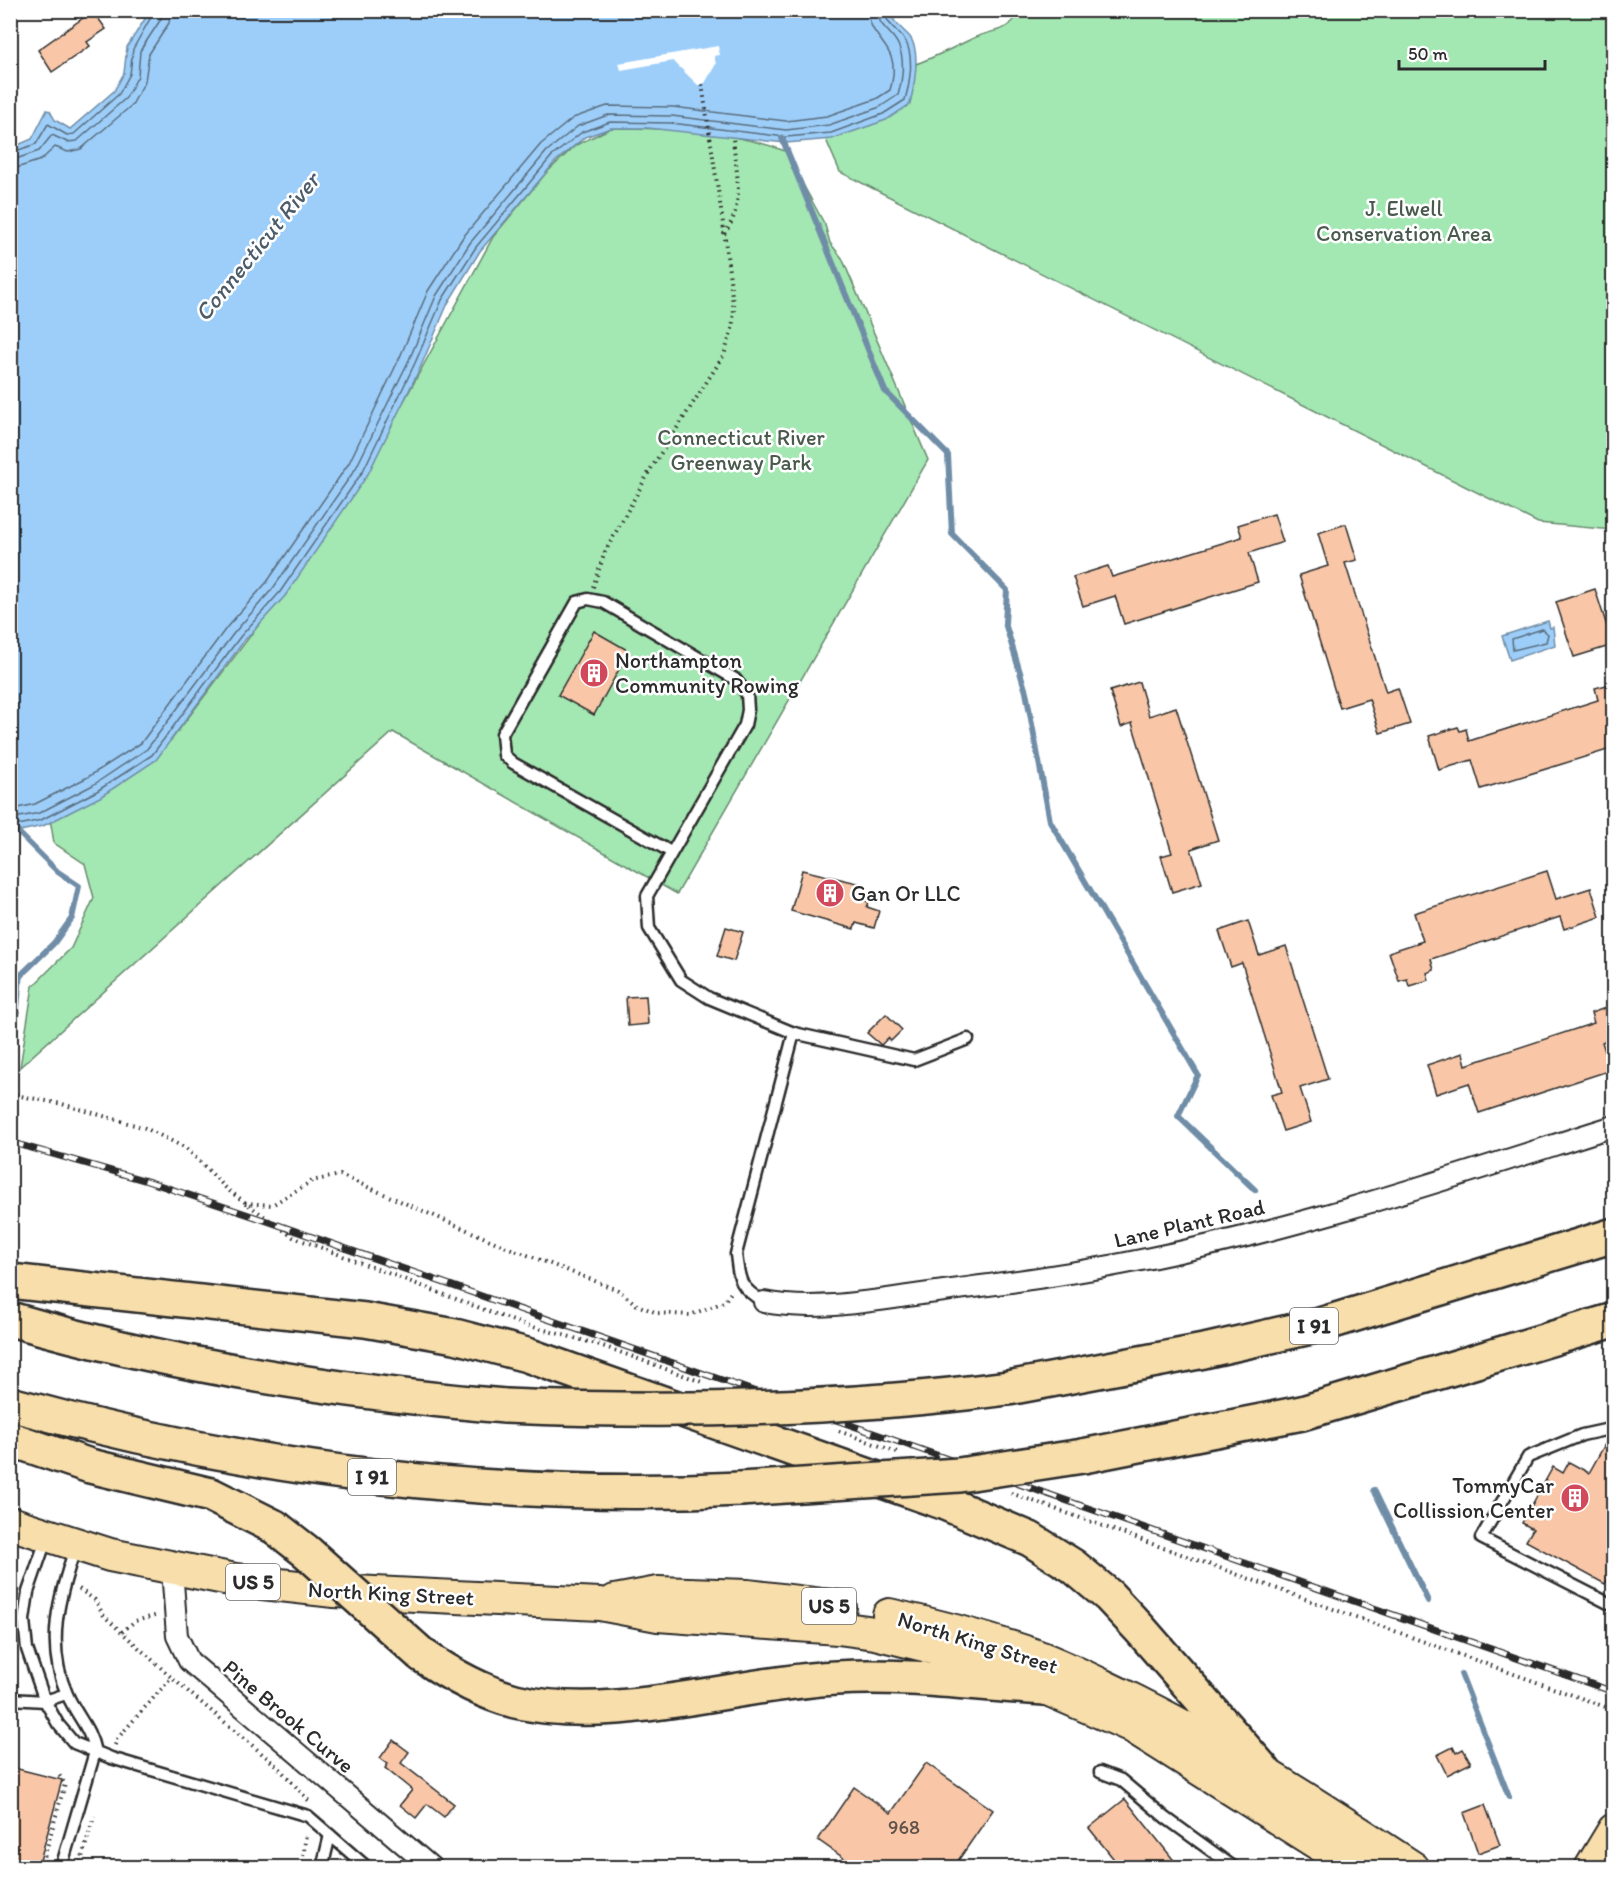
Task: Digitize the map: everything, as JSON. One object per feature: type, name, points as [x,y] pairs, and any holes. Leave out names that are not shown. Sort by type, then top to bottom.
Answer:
[{"type":"highway","name":"I 91","points":[[10,1319],[122,1350],[260,1377],[387,1395],[505,1406],[646,1410],[805,1407],[938,1397],[1008,1388],[1204,1351],[1320,1325],[1614,1235]]},
{"type":"highway","points":[[10,1281],[374,1321],[455,1336],[527,1355],[945,1503],[1030,1539],[1073,1566],[1109,1596],[1264,1771]]},
{"type":"highway","name":"I 91","points":[[10,1404],[144,1438],[350,1475],[561,1491],[740,1489],[959,1475],[1083,1456],[1302,1413],[1614,1320]]},
{"type":"highway","points":[[10,1439],[90,1466],[212,1495],[246,1510],[275,1527],[321,1564],[422,1655],[464,1681],[494,1694],[534,1705],[565,1708],[614,1707],[836,1678],[913,1677],[1046,1688]]},
{"type":"main road","name":"North King Street","points":[[10,1523],[62,1540],[172,1569],[235,1580],[334,1591],[600,1604],[658,1616],[773,1622],[875,1633],[940,1649],[1046,1688],[1130,1725],[1328,1855],[1357,1868]]},
{"type":"main road","name":"North King Street","points":[[600,1604],[658,1593],[748,1596],[871,1611],[938,1626],[1026,1652],[1173,1720],[1264,1771],[1413,1868]]},
{"type":"main road","points":[[1591,1868],[1614,1830]]},
{"type":"street","name":"Lane Plant Road","points":[[764,1302],[807,1306],[868,1300],[1025,1280],[1147,1259],[1307,1220],[1614,1126]]},
{"type":"street","name":"Pine Brook Curve","points":[[172,1569],[177,1636],[189,1661],[205,1677],[432,1868]]},
{"type":"lane","points":[[671,852],[513,763],[504,755],[502,734],[577,602],[588,599],[603,602],[735,679],[747,694],[748,710],[738,740],[647,896],[646,913],[649,928],[681,980],[710,998],[794,1033],[914,1060],[968,1039]]},
{"type":"lane","points":[[764,1302],[748,1293],[739,1280],[736,1254],[794,1033]]},
{"type":"lane","points":[[1614,1428],[1582,1435],[1528,1457],[1481,1538],[1614,1606]]},
{"type":"lane","points":[[61,1868],[95,1752],[91,1732],[66,1694],[57,1669],[56,1617],[62,1540]]},
{"type":"lane","points":[[62,1540],[28,1592],[24,1620],[27,1649],[45,1701],[58,1724],[74,1743],[95,1752],[308,1816],[368,1868]]},
{"type":"lane","points":[[10,1699],[45,1701],[66,1694]]},
{"type":"lane","points":[[1100,1772],[1121,1780],[1166,1818],[1236,1868]]},
{"type":"lane","points":[[322,1868],[330,1835]]},
{"type":"path","points":[[588,599],[604,552],[650,470],[724,354],[732,329],[734,312],[702,84]]},
{"type":"path","points":[[724,234],[736,218],[738,204],[733,138]]},
{"type":"path","points":[[244,1203],[272,1205],[312,1181],[340,1175],[504,1246],[618,1290],[637,1305],[657,1313],[690,1315],[724,1302],[739,1280]]},
{"type":"path","points":[[79,1589],[95,1600],[104,1616],[171,1678],[278,1767],[313,1804],[308,1816],[302,1868]]},
{"type":"path","points":[[122,1632],[135,1620],[158,1615]]},
{"type":"path","points":[[41,1868],[65,1784],[59,1775]]},
{"type":"green space","name":"J. Elwell Conservation Area","points":[[1021,11],[1613,11],[1613,530],[1538,523],[840,172],[804,89],[913,65],[976,37],[1006,27]]},
{"type":"green space","name":"Connecticut River Greenway Park","points":[[611,128],[700,132],[744,139],[785,151],[825,225],[830,243],[842,258],[928,460],[677,894],[393,732],[20,1067],[33,986],[71,948],[94,898],[85,864],[54,843],[49,812],[115,787],[172,739],[317,548],[404,401],[493,237],[546,173],[576,145]]},
{"type":"water","name":"Connecticut River","points":[[150,11],[890,11],[895,22],[913,43],[916,70],[910,104],[886,120],[832,139],[786,143],[648,128],[611,128],[585,137],[555,162],[480,251],[448,303],[421,366],[368,474],[285,596],[244,641],[156,760],[100,797],[43,826],[11,833],[11,148],[32,139],[47,110],[55,120],[70,129],[114,91],[124,73],[127,47]]},
{"type":"water","points":[[1548,621],[1550,628],[1553,627],[1555,645],[1510,660],[1502,636]]},
{"type":"pier","points":[[718,46],[720,55],[714,56],[716,64],[705,83],[698,85],[673,61],[621,70],[619,63]]},
{"type":"building","points":[[93,11],[106,29],[87,42],[90,46],[52,72],[38,50]]},
{"type":"building","points":[[1274,514],[1283,542],[1249,553],[1258,582],[1124,624],[1115,596],[1083,606],[1073,577],[1108,566],[1112,577],[1242,537],[1238,525]]},
{"type":"building","points":[[1346,524],[1357,560],[1345,563],[1386,692],[1398,688],[1410,724],[1380,733],[1369,699],[1340,708],[1299,575],[1328,566],[1318,533]]},
{"type":"building","points":[[1595,589],[1613,645],[1574,657],[1556,602]]},
{"type":"building","name":"Northampton Community Rowing","points":[[594,631],[629,651],[594,715],[558,695]]},
{"type":"building","points":[[1139,682],[1149,716],[1176,707],[1218,840],[1191,849],[1202,883],[1172,892],[1161,856],[1172,853],[1132,723],[1121,727],[1110,691]]},
{"type":"building","points":[[1614,683],[1614,748],[1481,789],[1472,760],[1439,770],[1429,736],[1458,727],[1460,731],[1466,729],[1469,741],[1598,700],[1595,688]]},
{"type":"building","name":"Gan Or LLC","points":[[802,870],[866,885],[862,900],[869,902],[867,907],[879,911],[874,928],[856,923],[854,929],[791,911]]},
{"type":"building","points":[[1547,871],[1556,899],[1591,888],[1600,917],[1564,929],[1560,917],[1431,959],[1434,970],[1427,973],[1429,980],[1409,986],[1407,979],[1399,981],[1389,952],[1423,941],[1414,913]]},
{"type":"building","points":[[1248,921],[1259,955],[1286,946],[1328,1079],[1300,1088],[1311,1122],[1283,1131],[1271,1095],[1282,1092],[1242,963],[1231,967],[1219,931]]},
{"type":"building","points":[[726,927],[743,932],[734,961],[717,956]]},
{"type":"building","points":[[646,996],[648,1024],[628,1026],[626,997]]},
{"type":"building","points":[[1614,1005],[1614,1038],[1602,1042],[1611,1070],[1479,1113],[1469,1083],[1436,1094],[1427,1065],[1463,1053],[1466,1065],[1594,1023],[1591,1013]]},
{"type":"building","points":[[886,1014],[902,1030],[891,1041],[888,1038],[881,1045],[867,1033]]},
{"type":"building","name":"TommyCar Collission Center","points":[[1614,1436],[1614,1568],[1605,1584],[1526,1541],[1533,1529],[1522,1523],[1553,1467],[1563,1473],[1569,1462],[1589,1473],[1609,1437]]},
{"type":"building","points":[[393,1740],[409,1752],[401,1763],[454,1804],[444,1817],[427,1804],[416,1818],[400,1805],[412,1790],[385,1768],[388,1764],[380,1758]]},
{"type":"building","points":[[1453,1747],[1456,1753],[1463,1749],[1471,1763],[1447,1775],[1437,1755]]},
{"type":"building","points":[[926,1763],[993,1810],[953,1868],[858,1868],[818,1840],[854,1787],[891,1813]]},
{"type":"building","points":[[10,1767],[62,1780],[38,1868],[10,1868]]},
{"type":"building","points":[[1125,1799],[1180,1868],[1121,1868],[1089,1828]]},
{"type":"building","points":[[1485,1805],[1500,1845],[1478,1853],[1464,1813]]},
{"type":"waterway","points":[[782,138],[885,391],[948,455],[952,534],[1007,590],[1005,623],[1026,692],[1050,821],[1198,1075],[1178,1116],[1255,1190]]},
{"type":"waterway","points":[[10,824],[58,872],[79,886],[72,918],[54,943],[20,976],[14,1040]]},
{"type":"waterway","points":[[1374,1490],[1428,1601]]},
{"type":"waterway","points":[[1461,1674],[1509,1797]]},
{"type":"railway","points":[[10,1142],[147,1181],[267,1221],[1614,1692]]},
{"type":"place","name":"Northampton Community Rowing","points":[[594,673]]},
{"type":"place","name":"Gan Or LLC","points":[[830,893]]},
{"type":"place","name":"TommyCar Collission Center","points":[[1575,1498]]}]
